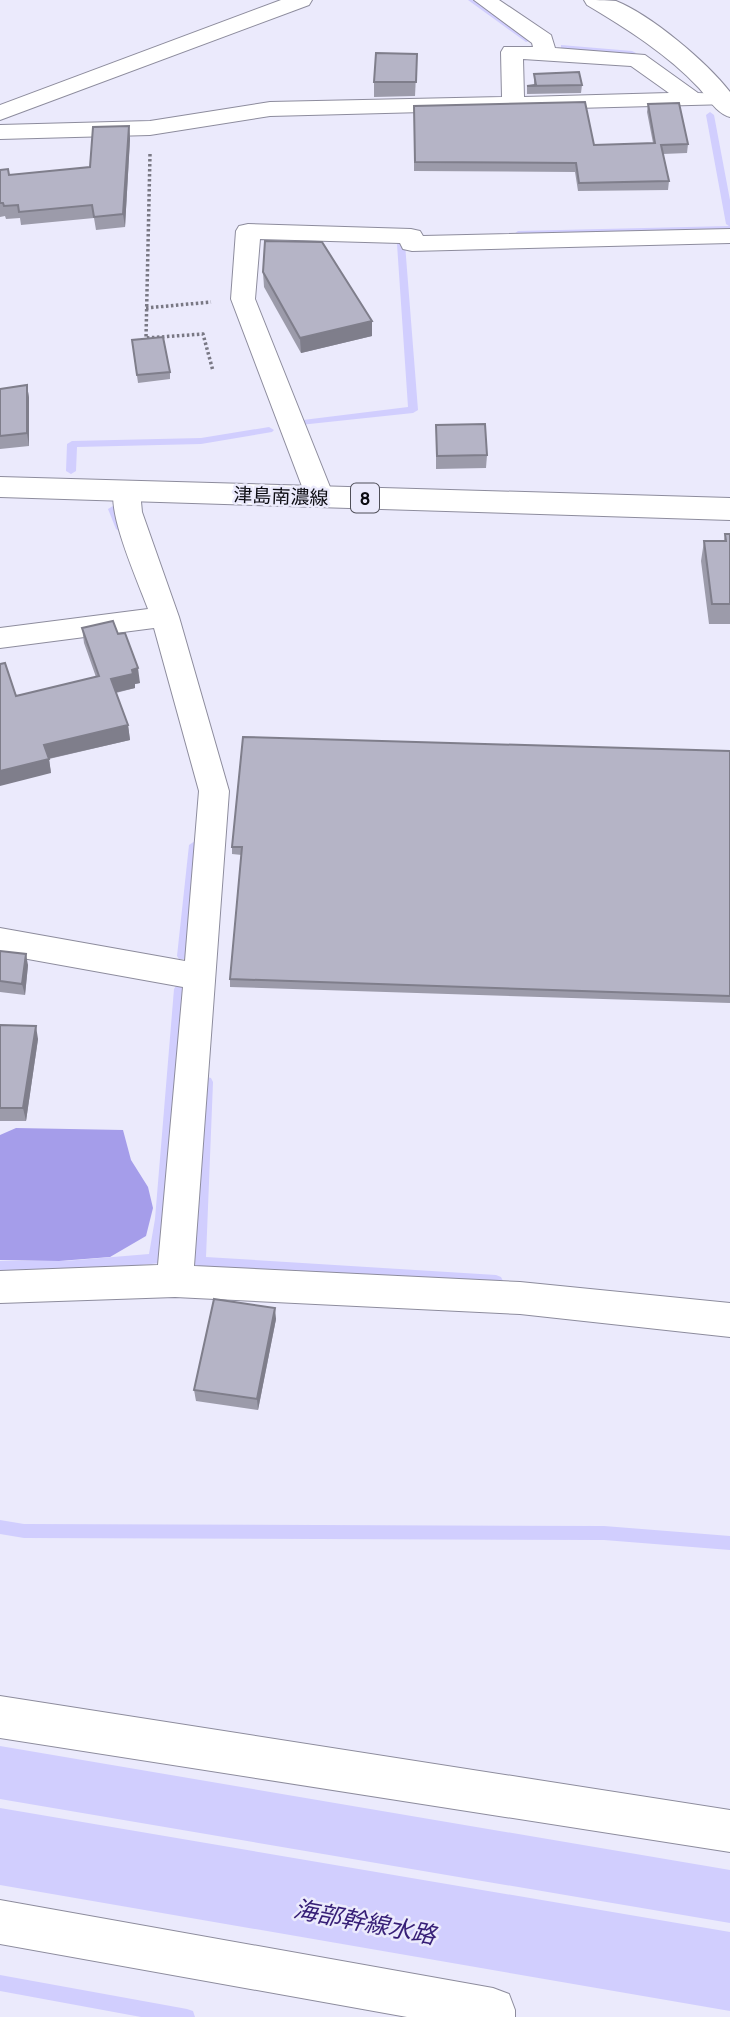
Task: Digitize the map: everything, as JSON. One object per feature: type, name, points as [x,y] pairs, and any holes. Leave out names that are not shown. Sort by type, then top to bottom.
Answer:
[{"type":"main road","points":[[596,0],[656,37],[696,71],[727,104]]},
{"type":"main road","name":"津島南濃線","points":[[0,487],[730,509]]},
{"type":"street","points":[[0,113],[301,0]]},
{"type":"street","points":[[485,0],[543,40],[545,54]]},
{"type":"street","points":[[513,103],[512,52],[637,60],[693,100]]},
{"type":"street","points":[[0,131],[150,128],[270,108],[693,100],[727,104]]},
{"type":"street","points":[[320,497],[243,299],[248,231],[411,236],[412,244],[730,236]]},
{"type":"street","points":[[127,491],[128,512],[164,617],[215,791],[175,1281]]},
{"type":"street","points":[[0,638],[164,617]]},
{"type":"street","points":[[0,941],[200,976]]},
{"type":"street","points":[[0,1287],[175,1281],[520,1298],[730,1320]]},
{"type":"street","points":[[0,1717],[730,1831]]},
{"type":"street","points":[[0,1922],[493,2011],[492,2017]]},
{"type":"path","points":[[150,128],[146,338],[203,334],[213,371]]},
{"type":"path","points":[[146,308],[243,299]]},
{"type":"shaded area","points":[[16,1128],[123,1130],[131,1160],[148,1187],[153,1208],[146,1236],[110,1257],[59,1261],[0,1260],[0,1135]]},
{"type":"water","points":[[0,1746],[730,1870],[730,1923],[0,1799]]},
{"type":"water","name":"海部幹線水路","points":[[0,1808],[730,1932],[730,2011],[0,1885]]},
{"type":"building","points":[[376,53],[417,54],[416,82],[374,82]]},
{"type":"building","points":[[579,72],[582,85],[527,86],[536,85],[534,74]]},
{"type":"building","points":[[585,102],[594,145],[655,143],[648,104],[679,103],[688,144],[661,145],[669,181],[579,183],[576,163],[415,162],[414,106]]},
{"type":"building","points":[[129,126],[123,214],[94,217],[92,205],[19,212],[18,205],[4,206],[0,203],[0,170],[8,169],[9,175],[90,167],[93,127]]},
{"type":"building","points":[[265,241],[322,242],[372,321],[300,338],[263,272]]},
{"type":"building","points":[[163,337],[170,372],[137,375],[132,340]]},
{"type":"building","points":[[27,385],[27,433],[0,436],[0,389]]},
{"type":"building","points":[[485,424],[487,455],[437,456],[436,425]]},
{"type":"building","points":[[725,534],[730,534],[730,604],[712,604],[704,541],[726,541]]},
{"type":"building","points":[[113,621],[118,634],[125,633],[138,668],[132,670],[133,674],[111,679],[128,725],[44,745],[49,759],[0,771],[0,664],[5,663],[16,696],[99,676],[82,628]]},
{"type":"building","points":[[243,737],[730,751],[730,996],[230,979],[242,847],[232,847]]},
{"type":"building","points":[[0,951],[26,954],[22,984],[0,981]]},
{"type":"building","points":[[0,1025],[36,1026],[23,1108],[0,1108]]},
{"type":"building","points":[[214,1299],[275,1308],[257,1399],[194,1390]]},
{"type":"waterway","points":[[472,0],[529,40]]},
{"type":"waterway","points":[[564,47],[632,53]]},
{"type":"waterway","points":[[710,115],[730,224]]},
{"type":"waterway","points":[[518,234],[730,229]]},
{"type":"waterway","points":[[303,423],[413,410],[401,244]]},
{"type":"waterway","points":[[71,471],[72,444],[201,441],[269,430]]},
{"type":"waterway","points":[[113,509],[121,529]]},
{"type":"waterway","points":[[183,956],[195,845]]},
{"type":"waterway","points":[[0,1267],[65,1267],[155,1259],[162,1219],[180,989]]},
{"type":"waterway","points":[[207,1082],[199,1262],[496,1281]]},
{"type":"waterway","points":[[0,1527],[24,1531],[604,1533],[730,1543]]},
{"type":"waterway","points":[[0,1983],[187,2017]]}]
